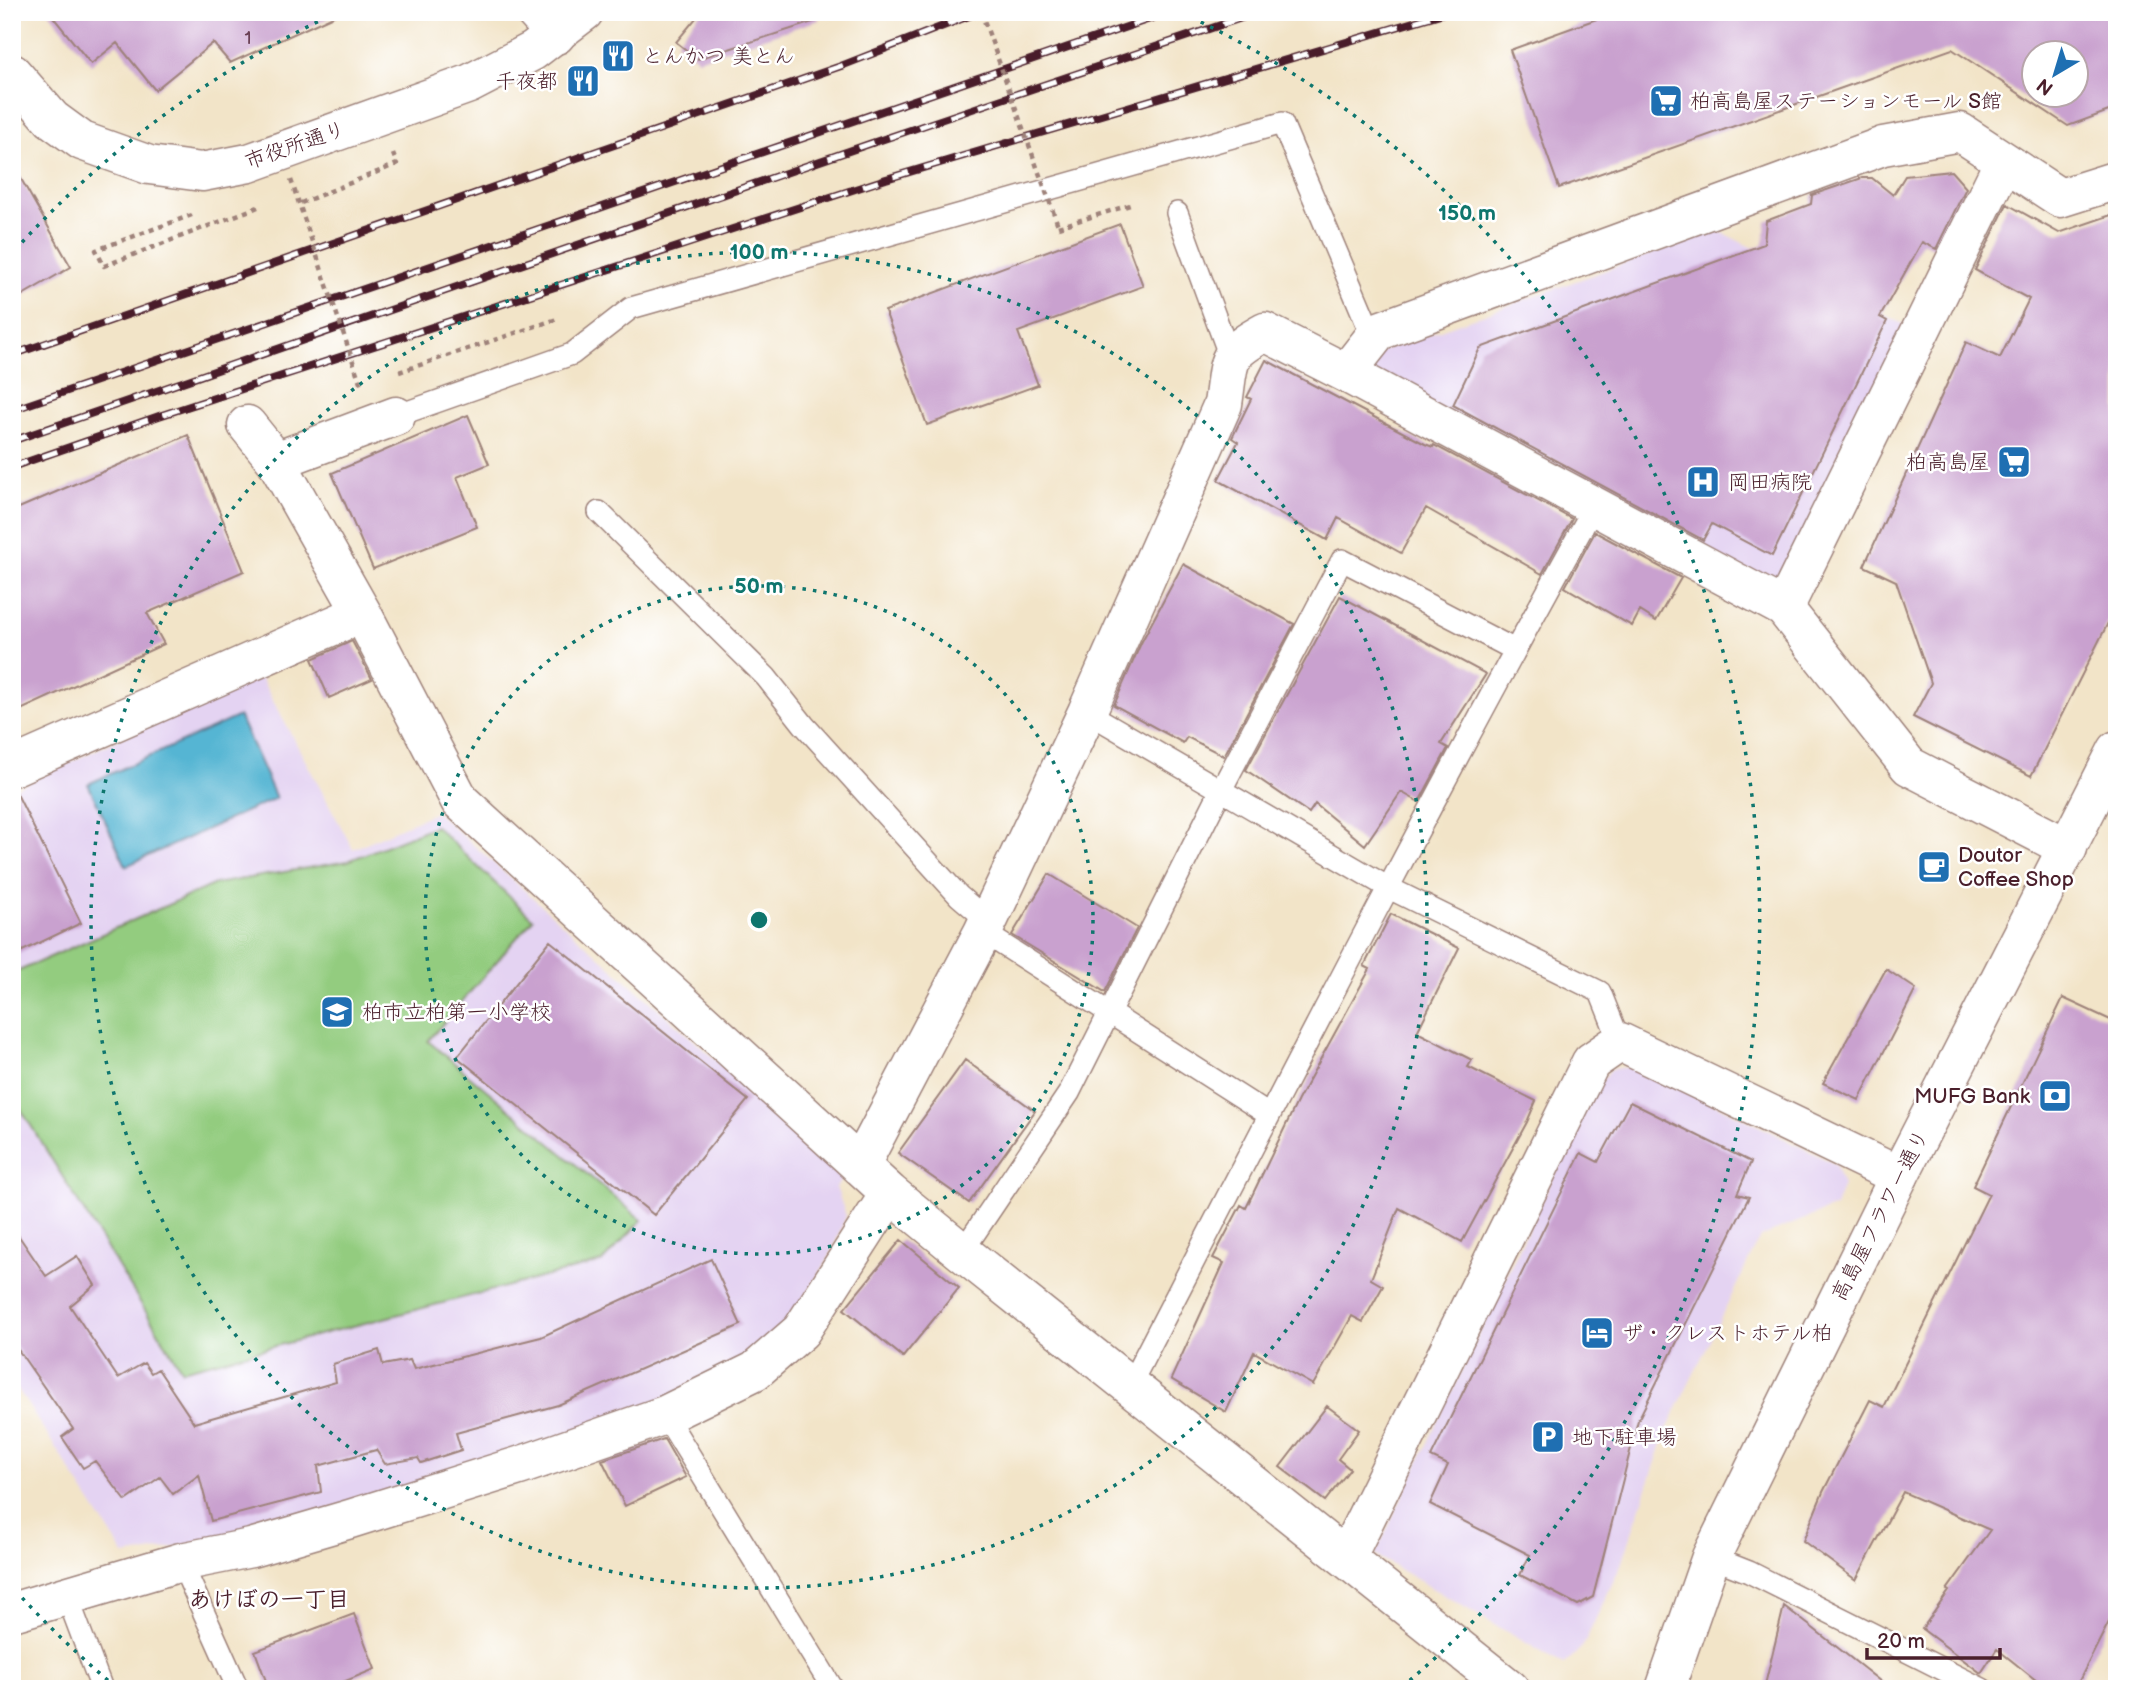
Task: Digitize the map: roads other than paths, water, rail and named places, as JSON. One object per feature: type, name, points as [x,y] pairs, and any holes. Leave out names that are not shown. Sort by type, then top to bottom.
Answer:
[{"type":"street","name":"市役所通り","points":[[12,73],[52,119],[82,141],[149,165],[202,172],[249,163],[286,171],[533,51],[558,20]]},
{"type":"street","points":[[1346,373],[1379,331],[1883,146],[1960,132],[2060,198],[2117,180]]},
{"type":"street","points":[[1784,608],[2004,161]]},
{"type":"street","points":[[860,1166],[985,926],[1087,712],[1223,404],[1230,357],[1241,345],[1265,332],[1784,608],[1909,766],[2068,848]]},
{"type":"street","points":[[275,461],[396,416]]},
{"type":"street","points":[[247,425],[275,461],[362,612],[460,801],[890,1193],[1510,1689]]},
{"type":"street","points":[[12,767],[362,612]]},
{"type":"street","name":"高島屋フラワー通り","points":[[1665,1689],[1711,1557],[1899,1176],[2113,766]]},
{"type":"street","points":[[1346,1558],[1591,1062],[1620,1042],[1899,1176]]},
{"type":"street","points":[[12,1612],[181,1562],[251,1548],[350,1519],[522,1465],[664,1415],[755,1371],[801,1331],[890,1193]]},
{"type":"lane","points":[[396,416],[572,354],[631,307],[1282,123],[1373,338]]},
{"type":"lane","points":[[1177,213],[1230,357]]},
{"type":"lane","points":[[1130,1385],[1514,650],[1594,507]]},
{"type":"lane","points":[[599,512],[766,677],[804,725],[985,926],[1110,1012],[1269,1115]]},
{"type":"lane","points":[[962,1252],[1069,1093],[1221,790],[1342,560],[1514,650]]},
{"type":"lane","points":[[1087,712],[1389,888],[1600,992],[1620,1042]]},
{"type":"lane","points":[[664,1415],[833,1689]]},
{"type":"lane","points":[[1711,1557],[1749,1572],[1982,1689]]},
{"type":"lane","points":[[181,1562],[238,1689]]},
{"type":"lane","points":[[67,1597],[102,1689]]},
{"type":"water","points":[[239,716],[276,798],[126,866],[88,784]]},
{"type":"railway","points":[[12,355],[841,66],[979,12]]},
{"type":"railway","points":[[12,410],[1170,12]]},
{"type":"railway","points":[[12,441],[1259,12]]},
{"type":"railway","points":[[12,467],[159,416],[886,179],[1447,12]]},
{"type":"place","name":"とんかつ 美とん","points":[[618,56]]},
{"type":"place","name":"千夜都","points":[[583,81]]},
{"type":"place","name":"柏高島屋ステーションモール S館","points":[[1666,101]]},
{"type":"place","name":"柏高島屋","points":[[2014,462]]},
{"type":"place","name":"岡田病院","points":[[1703,482]]},
{"type":"place","name":"Doutor Coffee Shop","points":[[1934,867]]},
{"type":"place","name":"柏市立柏第一小学校","points":[[337,1012]]},
{"type":"place","name":"MUFG Bank","points":[[2055,1096]]},
{"type":"place","name":"ザ・クレストホテル柏","points":[[1597,1333]]},
{"type":"place","name":"地下駐車場","points":[[1548,1437]]},
{"type":"district","name":"あけぼの一丁目","points":[[269,1599]]}]
